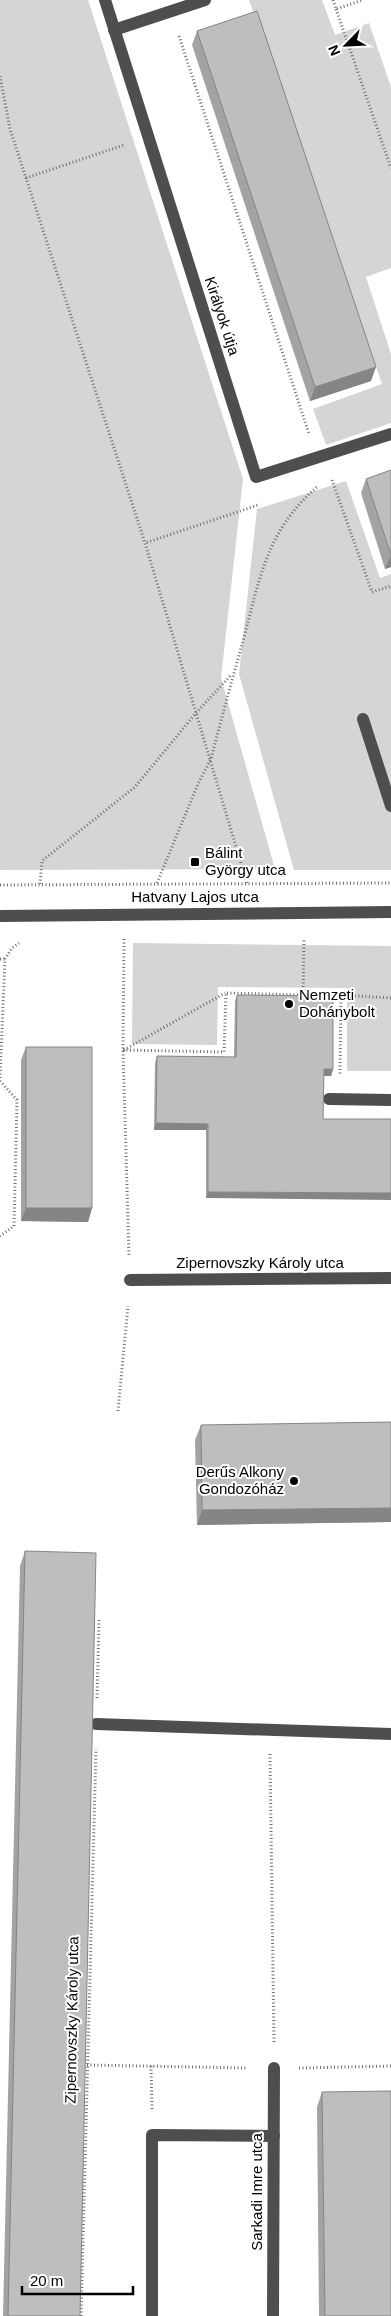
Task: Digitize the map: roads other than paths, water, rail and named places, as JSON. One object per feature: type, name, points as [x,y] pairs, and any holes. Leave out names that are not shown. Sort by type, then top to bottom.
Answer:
[{"type":"street","name":"Királyok útja","points":[[105,0],[256,476],[391,434]]},
{"type":"street","points":[[114,30],[205,0]]},
{"type":"street","points":[[363,719],[391,806]]},
{"type":"street","name":"Hatvany Lajos utca","points":[[0,916],[391,912]]},
{"type":"street","points":[[334,1099],[391,1100]]},
{"type":"street","name":"Zipernovszky Károly utca","points":[[130,1280],[391,1278]]},
{"type":"street","points":[[96,1724],[391,1734]]},
{"type":"street","name":"Sarkadi Imre utca","points":[[273,2316],[274,2068]]},
{"type":"street","points":[[152,2316],[152,2135],[274,2136]]},
{"type":"place","name":"Bálint György utca","points":[[195,862]]},
{"type":"place","name":"Nemzeti Dohánybolt","points":[[289,1004]]},
{"type":"place","name":"Derűs Alkony Gondozóház","points":[[294,1481]]}]
